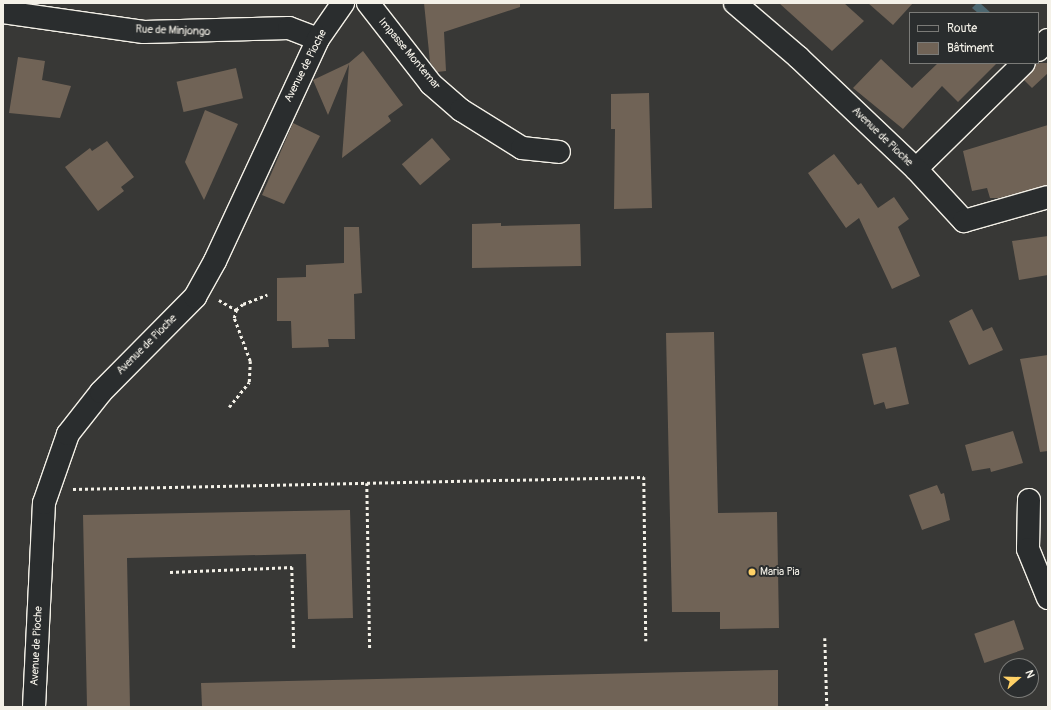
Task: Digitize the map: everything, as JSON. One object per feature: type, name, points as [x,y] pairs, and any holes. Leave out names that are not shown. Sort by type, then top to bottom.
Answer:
[{"type":"street","name":"Avenue de Pioche","points":[[34,707],[44,503],[68,434],[101,392],[197,293],[318,39],[343,3]]},
{"type":"street","name":"Impasse Montemar","points":[[368,3],[431,84],[461,110],[522,148],[558,152]]},
{"type":"street","name":"Avenue de Pioche","points":[[734,3],[798,57],[916,169],[1023,64]]},
{"type":"street","name":"Rue de Minjongo","points":[[3,12],[144,32],[289,28],[318,39]]},
{"type":"street","points":[[1039,49],[1048,40]]},
{"type":"street","points":[[916,169],[964,221],[1048,197]]},
{"type":"street","points":[[1029,500],[1028,549],[1048,598]]},
{"type":"path","points":[[229,407],[248,382],[250,361],[234,318],[236,310],[242,304],[267,295]]},
{"type":"path","points":[[49,489],[644,477],[646,642]]},
{"type":"path","points":[[367,483],[370,648]]},
{"type":"path","points":[[170,572],[292,567],[294,650]]},
{"type":"path","points":[[825,638],[827,707]]},
{"type":"water","points":[[977,3],[980,3],[990,12],[977,12],[972,8]]},
{"type":"building","points":[[424,3],[520,3],[520,7],[444,32],[446,71],[437,72],[430,62]]},
{"type":"building","points":[[779,3],[844,3],[864,21],[832,51]]},
{"type":"building","points":[[868,3],[913,3],[893,25]]},
{"type":"building","points":[[363,51],[403,105],[388,116],[391,121],[342,158],[349,64],[328,115],[313,80],[349,63]]},
{"type":"building","points":[[18,57],[45,61],[42,80],[71,86],[60,118],[9,113]]},
{"type":"building","points":[[881,59],[912,88],[937,64],[996,64],[958,102],[942,86],[903,129],[853,88]]},
{"type":"building","points":[[1048,63],[1048,73],[1032,88],[1024,80],[1035,64]]},
{"type":"building","points":[[236,68],[243,98],[184,112],[177,82]]},
{"type":"building","points":[[649,93],[652,208],[614,209],[615,129],[611,129],[611,94]]},
{"type":"building","points":[[205,110],[238,124],[204,200],[185,162]]},
{"type":"building","points":[[293,123],[320,136],[284,204],[262,195]]},
{"type":"building","points":[[1048,125],[1048,185],[999,198],[990,198],[987,188],[972,191],[963,151]]},
{"type":"building","points":[[432,138],[450,159],[420,185],[402,164]]},
{"type":"building","points":[[107,141],[134,177],[121,187],[124,191],[98,211],[65,167],[90,148],[92,151]]},
{"type":"building","points":[[834,154],[858,185],[861,183],[878,208],[894,197],[909,219],[898,227],[920,276],[892,289],[859,218],[846,228],[808,173]]},
{"type":"building","points":[[501,223],[501,226],[580,224],[581,266],[472,268],[472,224]]},
{"type":"building","points":[[344,227],[359,227],[362,293],[354,294],[355,339],[328,339],[329,347],[292,348],[291,321],[277,321],[277,278],[306,277],[306,265],[344,263]]},
{"type":"building","points":[[1048,236],[1048,275],[1019,280],[1012,241]]},
{"type":"building","points":[[972,309],[983,331],[992,327],[1003,350],[969,365],[949,321]]},
{"type":"building","points":[[714,332],[718,513],[777,512],[779,628],[720,629],[720,612],[672,612],[666,333]]},
{"type":"building","points":[[896,347],[909,404],[886,409],[884,402],[874,405],[862,354]]},
{"type":"building","points":[[1048,355],[1048,451],[1040,452],[1020,359]]},
{"type":"building","points":[[1013,431],[1023,463],[991,472],[990,468],[972,471],[965,445]]},
{"type":"building","points":[[937,485],[941,494],[944,493],[950,520],[922,530],[909,495]]},
{"type":"building","points":[[350,510],[353,618],[308,619],[306,554],[127,558],[130,707],[87,707],[83,515]]},
{"type":"building","points":[[1014,620],[1024,649],[984,663],[974,634]]},
{"type":"building","points":[[778,670],[778,707],[202,707],[201,683]]},
{"type":"place","name":"Maria Pia","points":[[752,572]]}]
